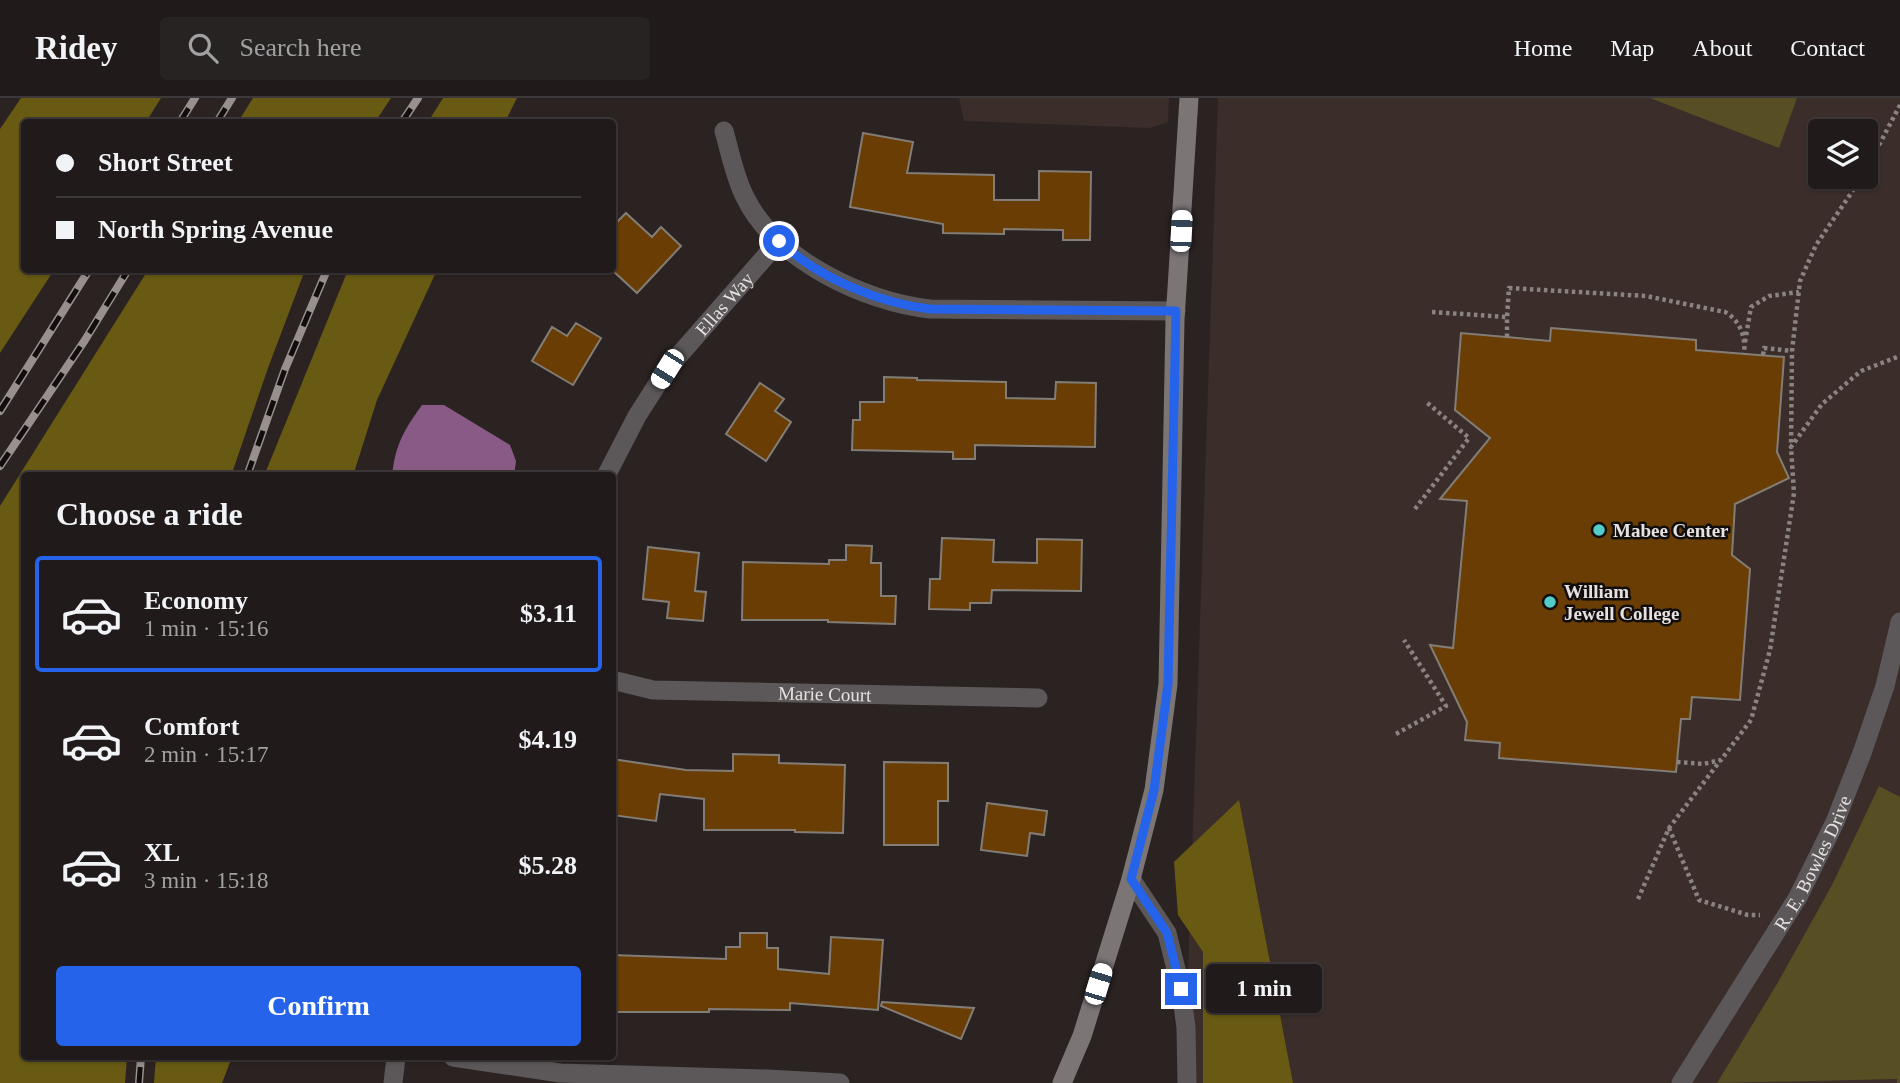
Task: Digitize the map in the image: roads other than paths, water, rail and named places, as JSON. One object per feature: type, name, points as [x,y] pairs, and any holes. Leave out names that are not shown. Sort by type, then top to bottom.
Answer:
[{"type":"main road","points":[[1062,1083],[1082,1036],[1131,879],[1154,790],[1168,684],[1176,311],[1189,98]]},
{"type":"street","points":[[724,131],[744,197],[764,227],[795,257],[857,290],[905,306],[930,309],[1176,311]]},
{"type":"street","name":"Ellas Way","points":[[608,472],[637,416],[667,369],[779,241]]},
{"type":"street","name":"R. E. Bowles Drive","points":[[1681,1083],[1798,897],[1835,822],[1885,686],[1900,622]]},
{"type":"street","name":"Marie Court","points":[[616,681],[653,690],[1038,698]]},
{"type":"street","points":[[1131,879],[1167,933],[1181,989],[1186,1028],[1186,1083]]},
{"type":"street","points":[[393,1083],[396,1060]]},
{"type":"street","points":[[473,1060],[560,1073],[840,1083]]},
{"type":"railway","points":[[182,119],[195,98]]},
{"type":"railway","points":[[219,119],[232,98]]},
{"type":"railway","points":[[404,119],[418,98]]},
{"type":"railway","points":[[0,411],[87,273]]},
{"type":"railway","points":[[0,466],[85,340],[126,273]]},
{"type":"railway","points":[[248,472],[285,369],[326,273]]},
{"type":"railway","points":[[139,1083],[141,1060]]},
{"type":"place","name":"Mabee Center","points":[[1599,530]]},
{"type":"place","name":"William Jewell College","points":[[1550,602]]}]
